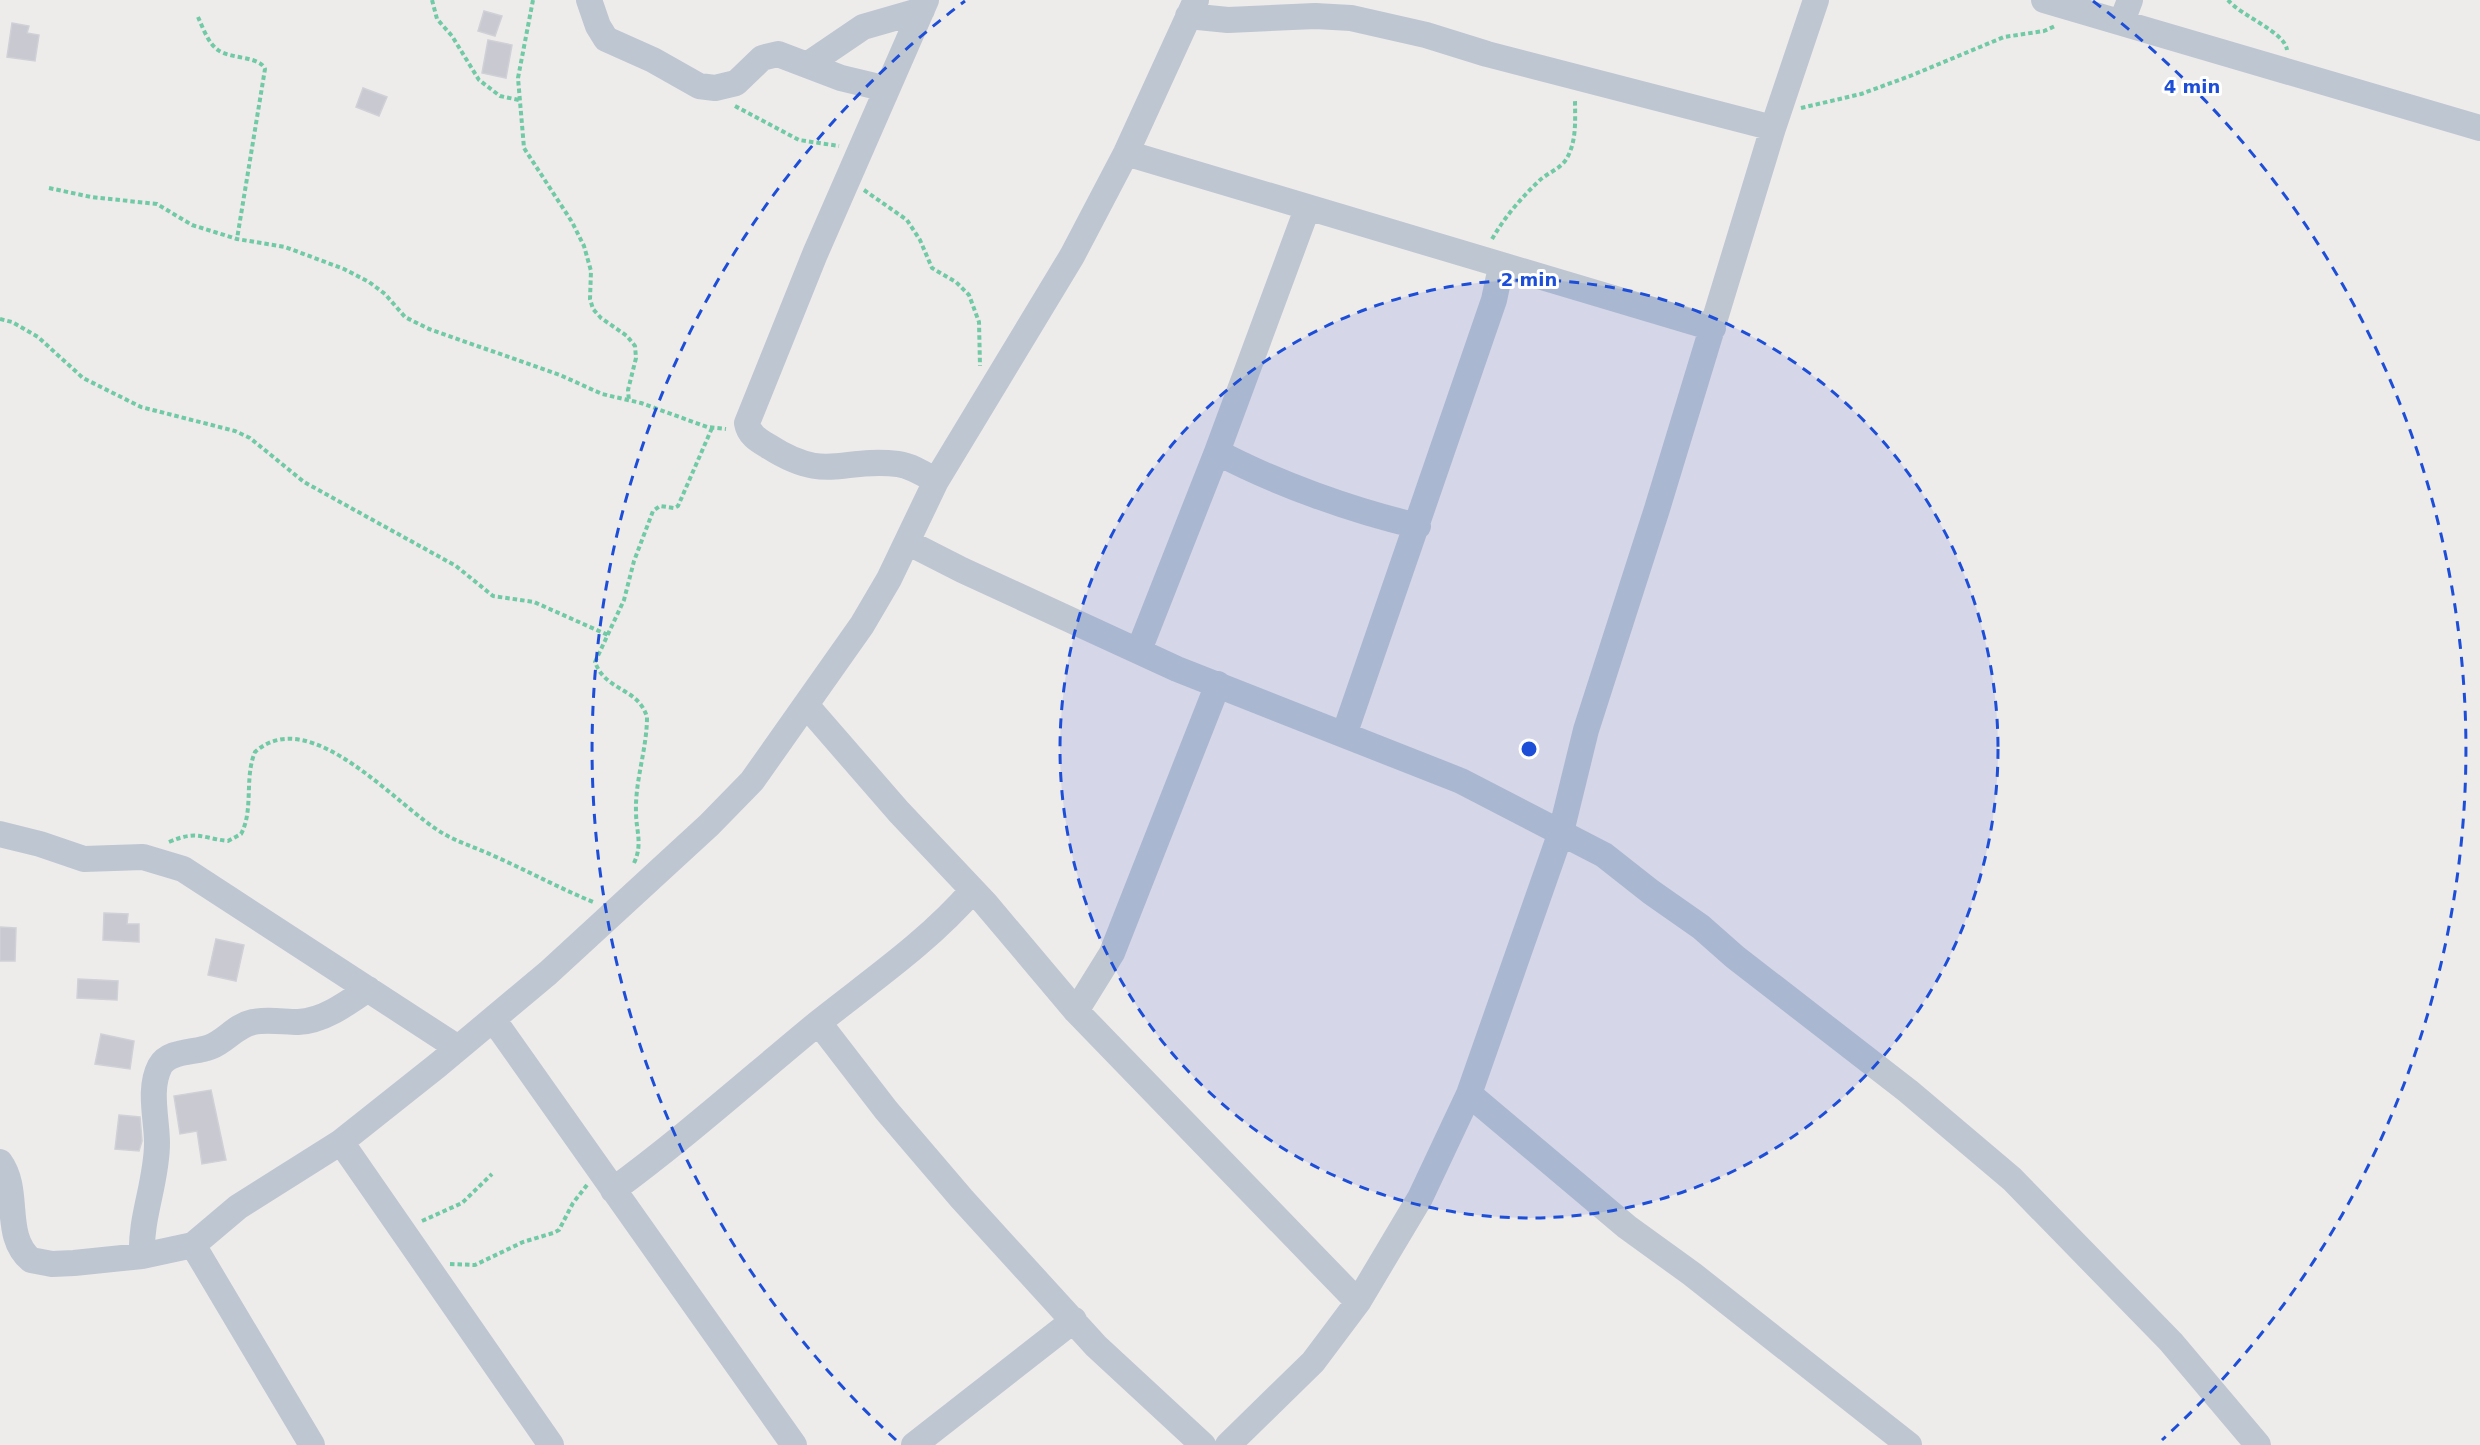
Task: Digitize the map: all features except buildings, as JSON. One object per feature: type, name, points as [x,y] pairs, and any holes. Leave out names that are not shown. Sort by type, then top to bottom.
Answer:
[{"type":"street","points":[[589,0],[597,26],[606,39],[707,88],[736,83],[762,58],[771,54],[783,55],[841,78],[887,89]]},
{"type":"street","points":[[1228,1445],[1313,1362],[1358,1302],[1420,1198],[1469,1094],[1561,832],[1586,730],[1775,124],[1816,0]]},
{"type":"street","points":[[2044,0],[2077,9],[2126,11],[2177,40],[2480,128]]},
{"type":"street","points":[[807,65],[863,27],[924,5]]},
{"type":"street","points":[[924,5],[756,398],[748,428],[758,440],[804,465],[832,469],[896,464],[912,467],[936,481]]},
{"type":"street","points":[[0,1162],[8,1179],[17,1242],[31,1260],[52,1264],[74,1263],[142,1256],[193,1245],[238,1207],[341,1142],[458,1048],[616,911],[709,825],[752,782],[862,625],[907,542],[936,481],[1072,256],[1126,153],[1192,8],[1228,20],[1315,16],[1351,18],[1775,124]]},
{"type":"street","points":[[1126,153],[1490,264],[1713,328]]},
{"type":"street","points":[[1139,650],[1217,452],[1307,208]]},
{"type":"street","points":[[1344,735],[1418,526],[1494,300],[1490,264]]},
{"type":"street","points":[[1217,452],[1245,467],[1375,516],[1418,526]]},
{"type":"street","points":[[907,542],[1177,669],[1461,782],[1604,855],[1701,927],[1735,957],[1908,1091],[2012,1179],[2171,1342],[2258,1445]]},
{"type":"street","points":[[1077,1011],[1112,953],[1218,684]]},
{"type":"street","points":[[806,705],[899,812],[973,890],[1077,1011],[1358,1302]]},
{"type":"street","points":[[0,834],[40,844],[84,859],[148,858],[183,869],[458,1048]]},
{"type":"street","points":[[607,1182],[660,1156],[819,1023],[924,941],[973,890]]},
{"type":"street","points":[[142,1256],[142,1229],[156,1154],[155,1090],[163,1062],[174,1056],[211,1047],[240,1026],[254,1022],[311,1020],[339,1007],[368,989]]},
{"type":"street","points":[[493,1019],[794,1445]]},
{"type":"street","points":[[819,1023],[886,1110],[962,1199],[1096,1346],[1203,1445]]},
{"type":"street","points":[[1469,1094],[1627,1227],[1692,1274],[1909,1445]]},
{"type":"street","points":[[341,1142],[551,1445]]},
{"type":"street","points":[[193,1245],[312,1445]]},
{"type":"street","points":[[914,1445],[1074,1320]]},
{"type":"path","points":[[432,0],[437,19],[452,36],[479,80],[500,96],[519,100]]},
{"type":"path","points":[[533,0],[520,55],[519,100],[527,155],[572,222],[588,257],[593,309],[601,318],[627,336],[635,346],[636,358],[628,390],[629,401]]},
{"type":"path","points":[[2228,0],[2235,9],[2280,37],[2286,44],[2290,72]]},
{"type":"path","points":[[1775,124],[1802,108],[1861,94],[2004,37],[2044,31],[2077,9]]},
{"type":"path","points":[[198,17],[216,49],[240,59],[258,62],[266,69],[237,239]]},
{"type":"path","points":[[1490,264],[1495,234],[1523,196],[1545,175],[1562,165],[1567,158],[1575,128],[1576,76]]},
{"type":"path","points":[[707,88],[722,101],[755,114],[800,140],[842,147],[851,172],[906,220],[920,240],[932,268],[956,282],[969,295],[980,322],[979,359],[987,399]]},
{"type":"path","points":[[49,188],[91,197],[157,204],[166,207],[184,222],[237,239],[285,247],[344,269],[385,294],[405,317],[429,329],[560,375],[602,394],[712,428],[748,428]]},
{"type":"path","points":[[0,319],[12,321],[38,337],[83,378],[141,407],[235,431],[250,438],[304,482],[456,566],[493,596],[534,602],[608,635]]},
{"type":"path","points":[[632,867],[640,838],[636,804],[645,710],[634,697],[608,682],[595,662],[624,600],[633,561],[653,511],[660,506],[674,508],[678,506],[712,428]]},
{"type":"path","points":[[148,858],[158,849],[181,837],[206,834],[228,840],[241,834],[255,752],[274,739],[291,738],[319,747],[360,767],[403,805],[442,833],[548,884],[616,911]]},
{"type":"path","points":[[402,1228],[462,1203],[492,1174]]},
{"type":"path","points":[[429,1268],[442,1264],[475,1265],[512,1246],[553,1233],[564,1223],[582,1190],[607,1182]]}]
